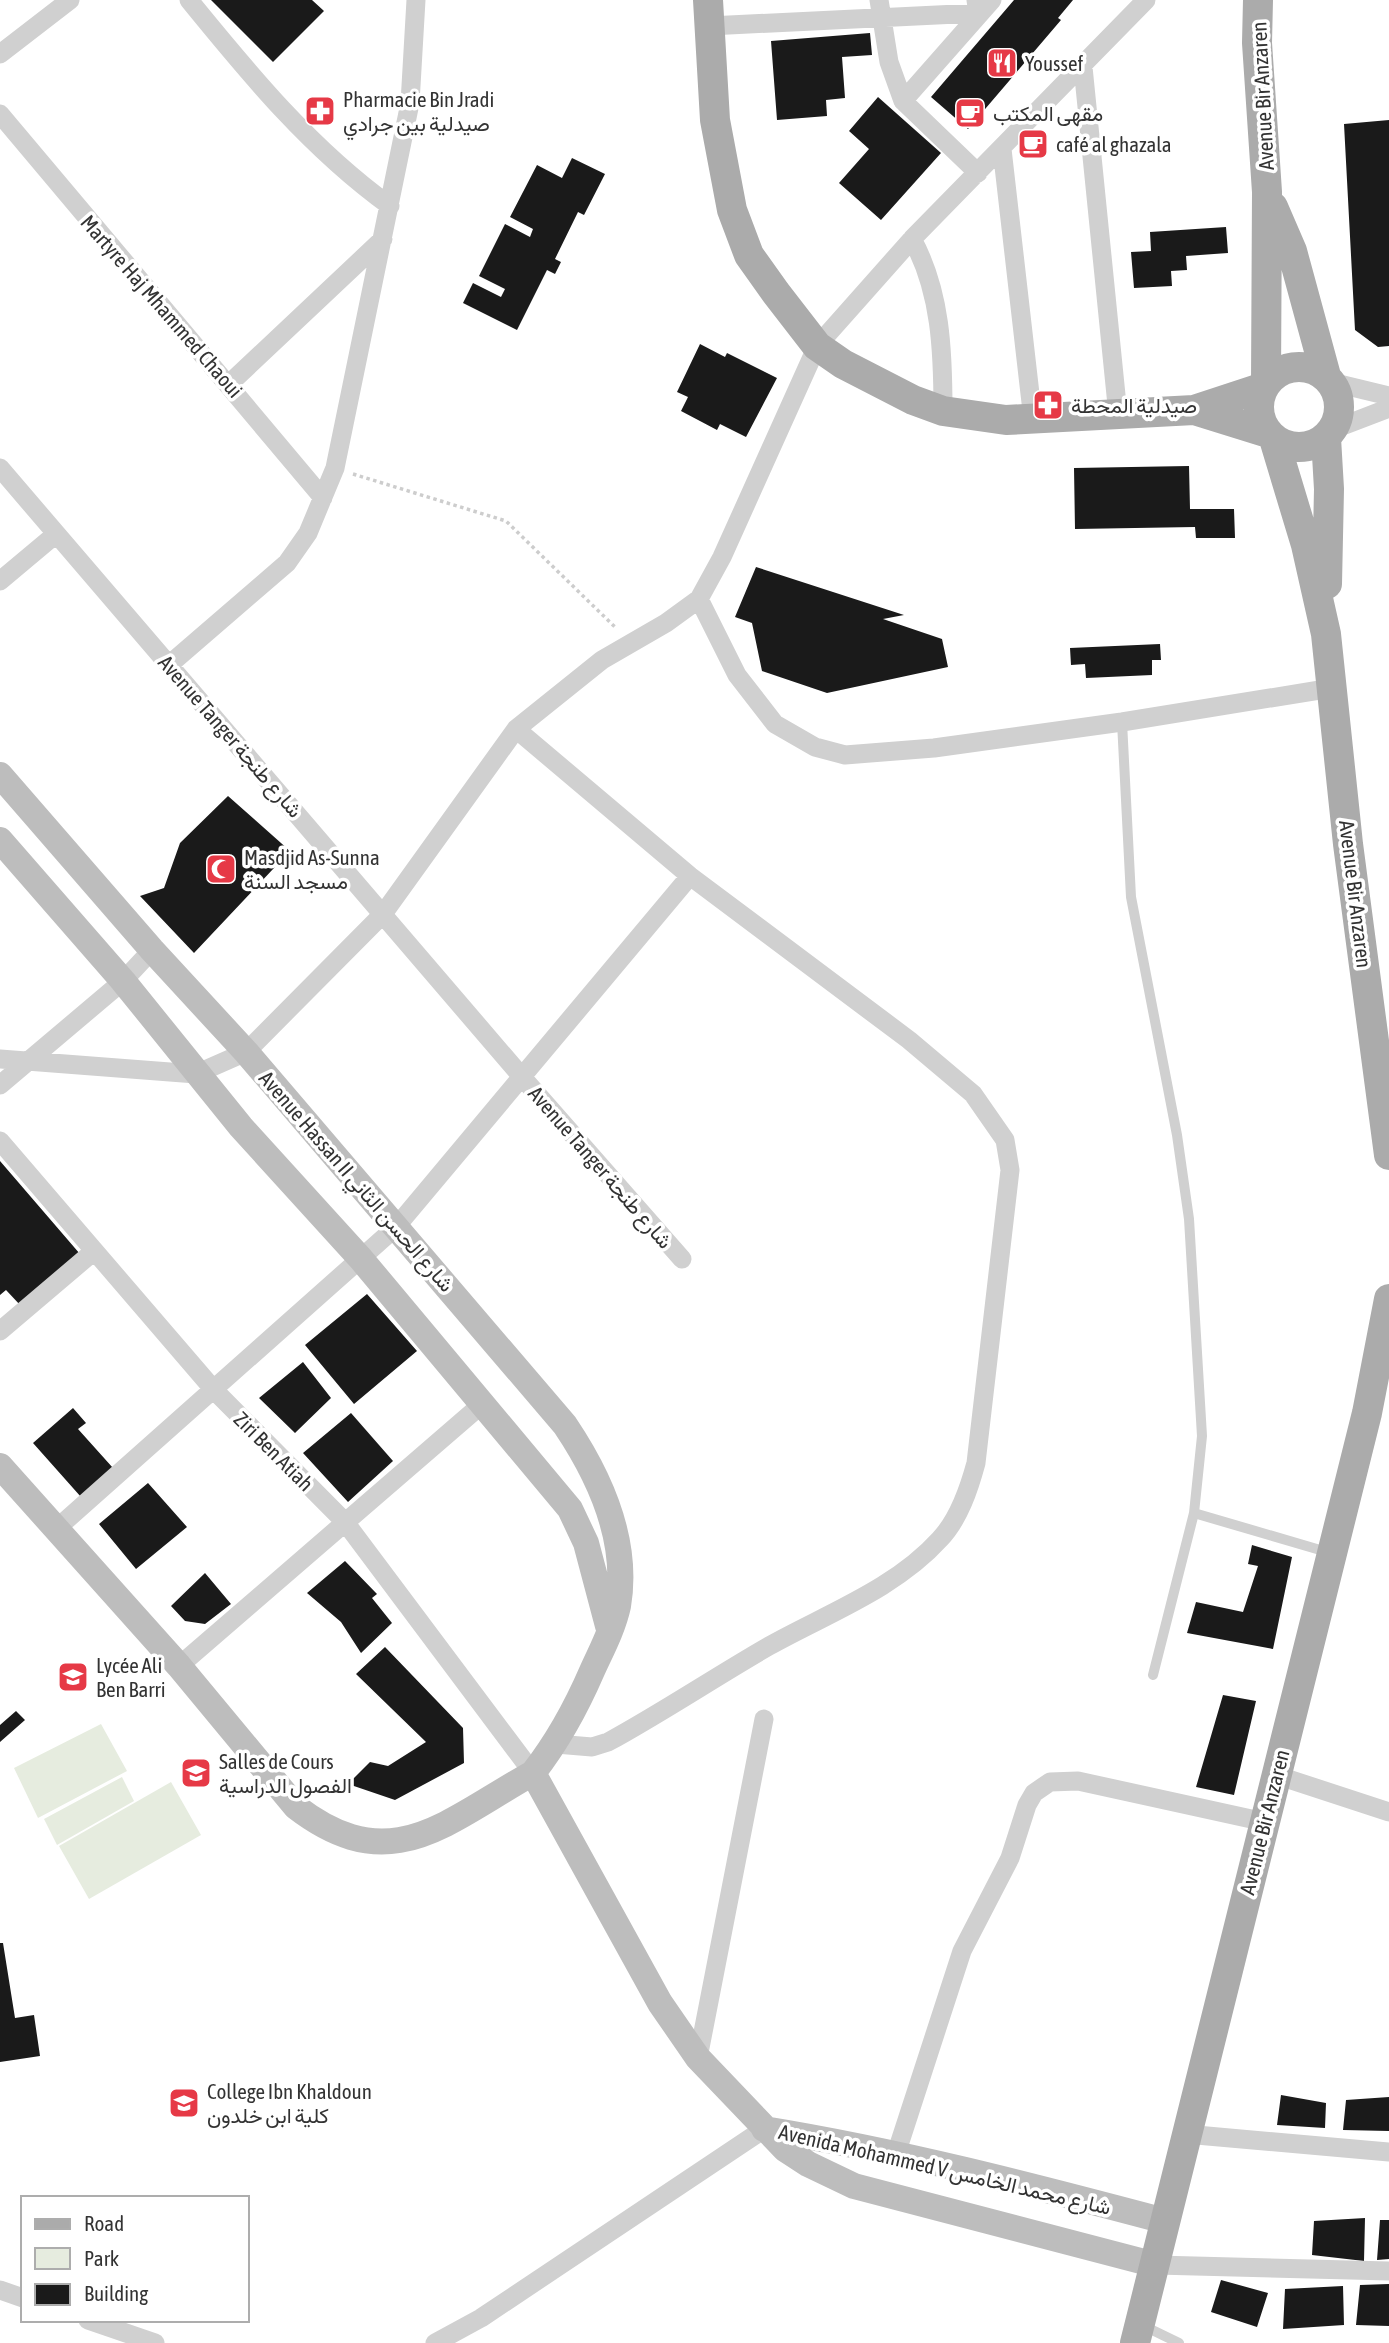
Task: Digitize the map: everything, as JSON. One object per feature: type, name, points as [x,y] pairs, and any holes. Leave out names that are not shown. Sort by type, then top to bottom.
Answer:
[{"type":"main road","name":"Avenue Bir Anzaren","points":[[1258,0],[1257,43],[1267,192],[1265,385]]},
{"type":"main road","points":[[709,13],[715,120],[732,210],[749,255],[817,346],[878,384],[943,411],[1006,420],[1194,410],[1265,385],[1288,368],[1302,366],[1329,379],[1338,397],[1339,414],[1329,434],[1306,447],[1283,445],[1271,436],[1194,410]]},
{"type":"main road","name":"Avenue Bir Anzaren","points":[[1267,192],[1292,251],[1329,379]]},
{"type":"main road","points":[[1265,385],[1259,411],[1271,436]]},
{"type":"main road","name":"Avenue Bir Anzaren","points":[[1326,634],[1329,434]]},
{"type":"main road","name":"Avenue Bir Anzaren","points":[[1271,436],[1306,545],[1326,634],[1348,844],[1389,1155]]},
{"type":"main road","name":"Avenue Bir Anzaren","points":[[1138,2334],[1185,2134],[1367,1413],[1389,1299]]},
{"type":"street","points":[[0,54],[70,0]]},
{"type":"street","points":[[189,0],[255,81],[326,155],[344,173],[390,206]]},
{"type":"street","points":[[170,664],[287,563],[308,533],[335,468],[348,394],[410,103],[416,0]]},
{"type":"street","points":[[0,1059],[29,1059],[196,1074],[246,1052],[383,914],[516,729],[586,672],[666,623],[699,599],[722,557],[817,346],[912,239],[1146,0]]},
{"type":"street","points":[[709,13],[982,4]]},
{"type":"street","points":[[903,101],[982,4]]},
{"type":"street","points":[[880,9],[889,62],[903,101],[978,173]]},
{"type":"street","points":[[1083,67],[1118,415]]},
{"type":"street","name":"Martyre Haj Mhammed Chaoui","points":[[0,114],[113,252],[229,384],[323,498]]},
{"type":"street","points":[[1002,149],[1033,420]]},
{"type":"street","points":[[229,384],[383,239]]},
{"type":"street","points":[[912,239],[931,281],[943,359],[943,411]]},
{"type":"street","points":[[1329,379],[1389,396]]},
{"type":"street","points":[[1329,434],[1389,408]]},
{"type":"street","name":"Avenue Tanger شارع طنجة","points":[[0,468],[522,1077],[682,1259]]},
{"type":"street","points":[[0,581],[56,534]]},
{"type":"street","points":[[699,599],[737,675],[775,724],[815,747],[845,755],[934,748],[1122,722],[1332,688]]},
{"type":"street","points":[[516,729],[690,876],[909,1040],[973,1094],[1006,1140],[1010,1170],[976,1463],[969,1490],[941,1538],[910,1567],[608,1742],[592,1747],[556,1744]]},
{"type":"street","name":"Avenue Hassan II شارع الحسن الثاني","points":[[0,775],[152,950],[246,1052],[565,1425],[591,1464],[610,1515],[618,1558],[618,1606],[556,1744],[533,1773]]},
{"type":"street","points":[[0,840],[123,981],[196,1074],[361,1259],[570,1509],[586,1543],[609,1631]]},
{"type":"street","points":[[55,1530],[396,1227],[690,876]]},
{"type":"street","points":[[0,1085],[123,981],[152,950]]},
{"type":"street","name":"Ziri Ben Atiah","points":[[0,1141],[214,1390],[345,1522],[533,1773]]},
{"type":"street","points":[[0,1331],[93,1252]]},
{"type":"street","points":[[179,1666],[481,1405]]},
{"type":"street","points":[[0,1466],[179,1666],[296,1807],[320,1825],[349,1839],[378,1844],[406,1840],[533,1773],[660,2003],[698,2058],[764,2129],[481,2318],[435,2343]]},
{"type":"street","points":[[698,2058],[764,1719]]},
{"type":"street","points":[[1276,1775],[1389,1812]]},
{"type":"street","points":[[896,2154],[962,1951],[1010,1857],[1034,1793],[1049,1782],[1078,1781],[1265,1822]]},
{"type":"street","name":"Avenida Mohammed V شارع محمد الخامس","points":[[764,2129],[896,2154],[1165,2221]]},
{"type":"street","name":"Avenida Mohammed V شارع محمد الخامس","points":[[764,2129],[795,2157],[854,2186],[1156,2265]]},
{"type":"street","points":[[1185,2134],[1389,2152]]},
{"type":"street","points":[[1156,2265],[1389,2271]]},
{"type":"street","points":[[0,2290],[21,2297]]},
{"type":"street","points":[[95,2322],[153,2343]]},
{"type":"lane","points":[[1122,722],[1131,897],[1177,1135],[1189,1219],[1202,1436],[1194,1513],[1153,1675]]},
{"type":"lane","points":[[1194,1513],[1332,1553]]},
{"type":"lane","points":[[1138,2334],[1179,2343]]},
{"type":"path","points":[[335,468],[506,521],[631,642]]},
{"type":"green space","points":[[101,1724],[127,1771],[38,1818],[14,1768]]},
{"type":"green space","points":[[122,1777],[134,1801],[57,1845],[44,1819]]},
{"type":"green space","points":[[171,1782],[201,1835],[89,1899],[59,1846]]},
{"type":"building","points":[[211,0],[312,0],[324,11],[273,62]]},
{"type":"building","points":[[1014,0],[1073,0],[1058,18],[1061,20],[968,129],[931,97]]},
{"type":"building","points":[[870,33],[872,55],[842,57],[845,98],[826,100],[827,116],[777,120],[771,41]]},
{"type":"building","points":[[878,97],[941,153],[881,220],[839,183],[869,149],[849,131]]},
{"type":"building","points":[[1389,120],[1389,346],[1378,347],[1355,330],[1344,124]]},
{"type":"building","points":[[572,158],[605,174],[584,215],[578,212],[555,259],[561,262],[555,274],[547,270],[517,330],[463,303],[473,283],[501,297],[505,289],[479,276],[505,224],[530,237],[533,229],[510,217],[537,165],[562,178]]},
{"type":"building","points":[[1226,227],[1228,253],[1186,256],[1187,270],[1171,271],[1172,286],[1134,288],[1131,252],[1151,251],[1150,232]]},
{"type":"building","points":[[700,344],[725,357],[727,353],[777,378],[746,437],[720,424],[717,430],[681,411],[688,397],[677,392]]},
{"type":"building","points":[[1189,466],[1190,509],[1234,509],[1235,538],[1196,538],[1195,527],[1075,529],[1074,468]]},
{"type":"building","points":[[756,567],[904,615],[883,619],[942,639],[948,667],[827,693],[762,671],[752,623],[735,617]]},
{"type":"building","points":[[1160,644],[1161,660],[1152,660],[1152,675],[1086,678],[1085,664],[1071,665],[1070,648]]},
{"type":"building","name":"Masdjid As-Sunna مسجد السنة","points":[[228,796],[290,851],[194,953],[140,896],[164,888],[180,843]]},
{"type":"building","points":[[0,1161],[80,1254],[21,1306],[6,1290],[0,1295]]},
{"type":"building","points":[[367,1294],[417,1351],[354,1404],[305,1345]]},
{"type":"building","points":[[303,1362],[331,1398],[295,1433],[259,1398]]},
{"type":"building","points":[[73,1408],[86,1423],[78,1429],[113,1468],[81,1497],[33,1443]]},
{"type":"building","points":[[351,1413],[393,1461],[348,1502],[303,1453]]},
{"type":"building","points":[[148,1483],[187,1527],[136,1569],[99,1524]]},
{"type":"building","points":[[1252,1545],[1292,1557],[1273,1649],[1187,1633],[1196,1602],[1243,1612],[1258,1566],[1248,1564]]},
{"type":"building","points":[[345,1561],[377,1594],[372,1598],[392,1623],[361,1653],[341,1622],[307,1593]]},
{"type":"building","points":[[205,1573],[231,1604],[205,1624],[185,1621],[171,1606]]},
{"type":"building","points":[[385,1647],[463,1728],[464,1763],[395,1800],[348,1784],[370,1762],[388,1766],[426,1742],[356,1674]]},
{"type":"building","points":[[1223,1695],[1256,1701],[1234,1795],[1196,1787]]},
{"type":"building","points":[[16,1711],[25,1720],[0,1742],[0,1725]]},
{"type":"building","points":[[0,1943],[3,1943],[15,2018],[34,2015],[40,2056],[0,2062]]},
{"type":"building","points":[[1281,2095],[1326,2103],[1325,2128],[1277,2125]]},
{"type":"building","points":[[1389,2097],[1389,2131],[1343,2130],[1346,2100]]},
{"type":"building","points":[[1365,2218],[1364,2261],[1312,2255],[1314,2221]]},
{"type":"building","points":[[1380,2220],[1389,2220],[1389,2259],[1377,2260]]},
{"type":"building","points":[[1221,2280],[1268,2293],[1257,2327],[1211,2312]]},
{"type":"building","points":[[1389,2284],[1389,2326],[1356,2325],[1360,2285]]},
{"type":"building","points":[[1343,2286],[1344,2325],[1283,2329],[1285,2289]]},
{"type":"place","name":"Youssef","points":[[1002,63]]},
{"type":"place","name":"Pharmacie Bin Jradi صيدلية بين جرادي","points":[[320,111]]},
{"type":"place","name":"مقهى المكتب","points":[[970,113]]},
{"type":"place","name":"café al ghazala","points":[[1033,144]]},
{"type":"place","name":"صيدلية المحطة","points":[[1048,405]]},
{"type":"place","name":"Masdjid As-Sunna مسجد السنة","points":[[221,869]]},
{"type":"place","name":"Lycée Ali Ben Barri","points":[[73,1677]]},
{"type":"place","name":"Salles de Cours الفصول الدراسية","points":[[196,1773]]},
{"type":"place","name":"College Ibn Khaldoun كلية ابن خلدون","points":[[184,2103]]}]
